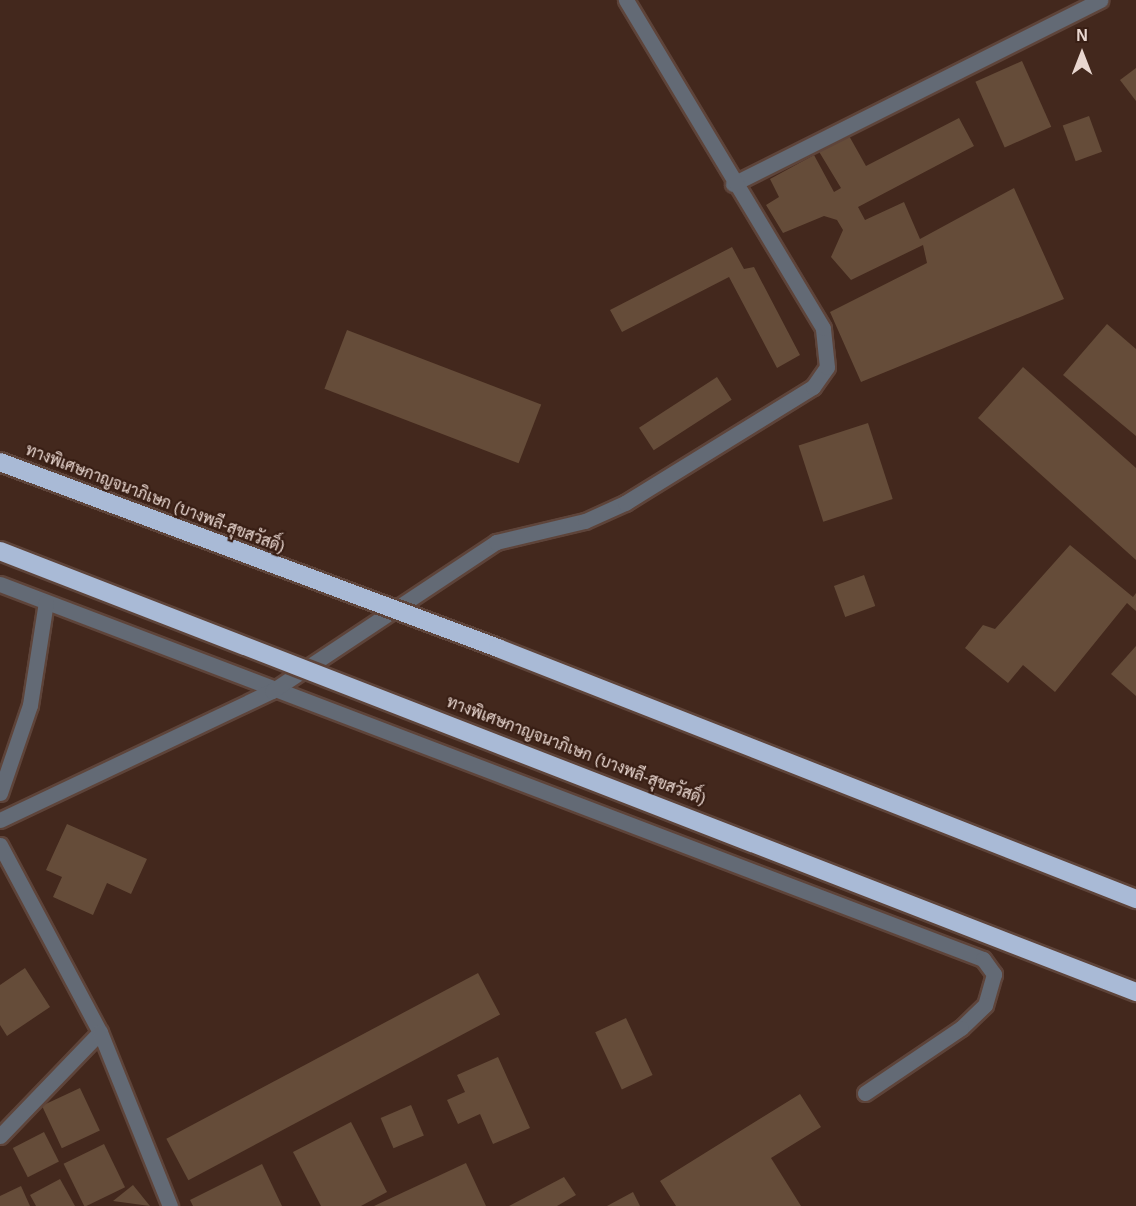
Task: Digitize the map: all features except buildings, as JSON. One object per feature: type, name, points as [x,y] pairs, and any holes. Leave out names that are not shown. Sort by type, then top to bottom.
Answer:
[{"type":"highway","name":"ทางพิเศษกาญจนาภิเษก (บางพลี-สุขสวัสดิ์)","points":[[0,462],[509,653],[1136,899]]},
{"type":"highway","name":"ทางพิเศษกาญจนาภิเษก (บางพลี-สุขสวัสดิ์)","points":[[0,551],[1136,992]]},
{"type":"street","points":[[0,820],[272,691],[496,542],[585,521],[625,503],[813,387],[827,367],[823,328],[733,184],[626,0]]},
{"type":"street","points":[[733,184],[1101,0]]},
{"type":"street","points":[[0,584],[272,691],[515,778],[983,959],[994,974],[985,1005],[961,1029],[865,1093]]},
{"type":"street","points":[[0,793],[30,705],[46,602]]},
{"type":"street","points":[[0,845],[22,877],[100,1032],[170,1206]]},
{"type":"street","points":[[0,1136],[100,1032]]}]
